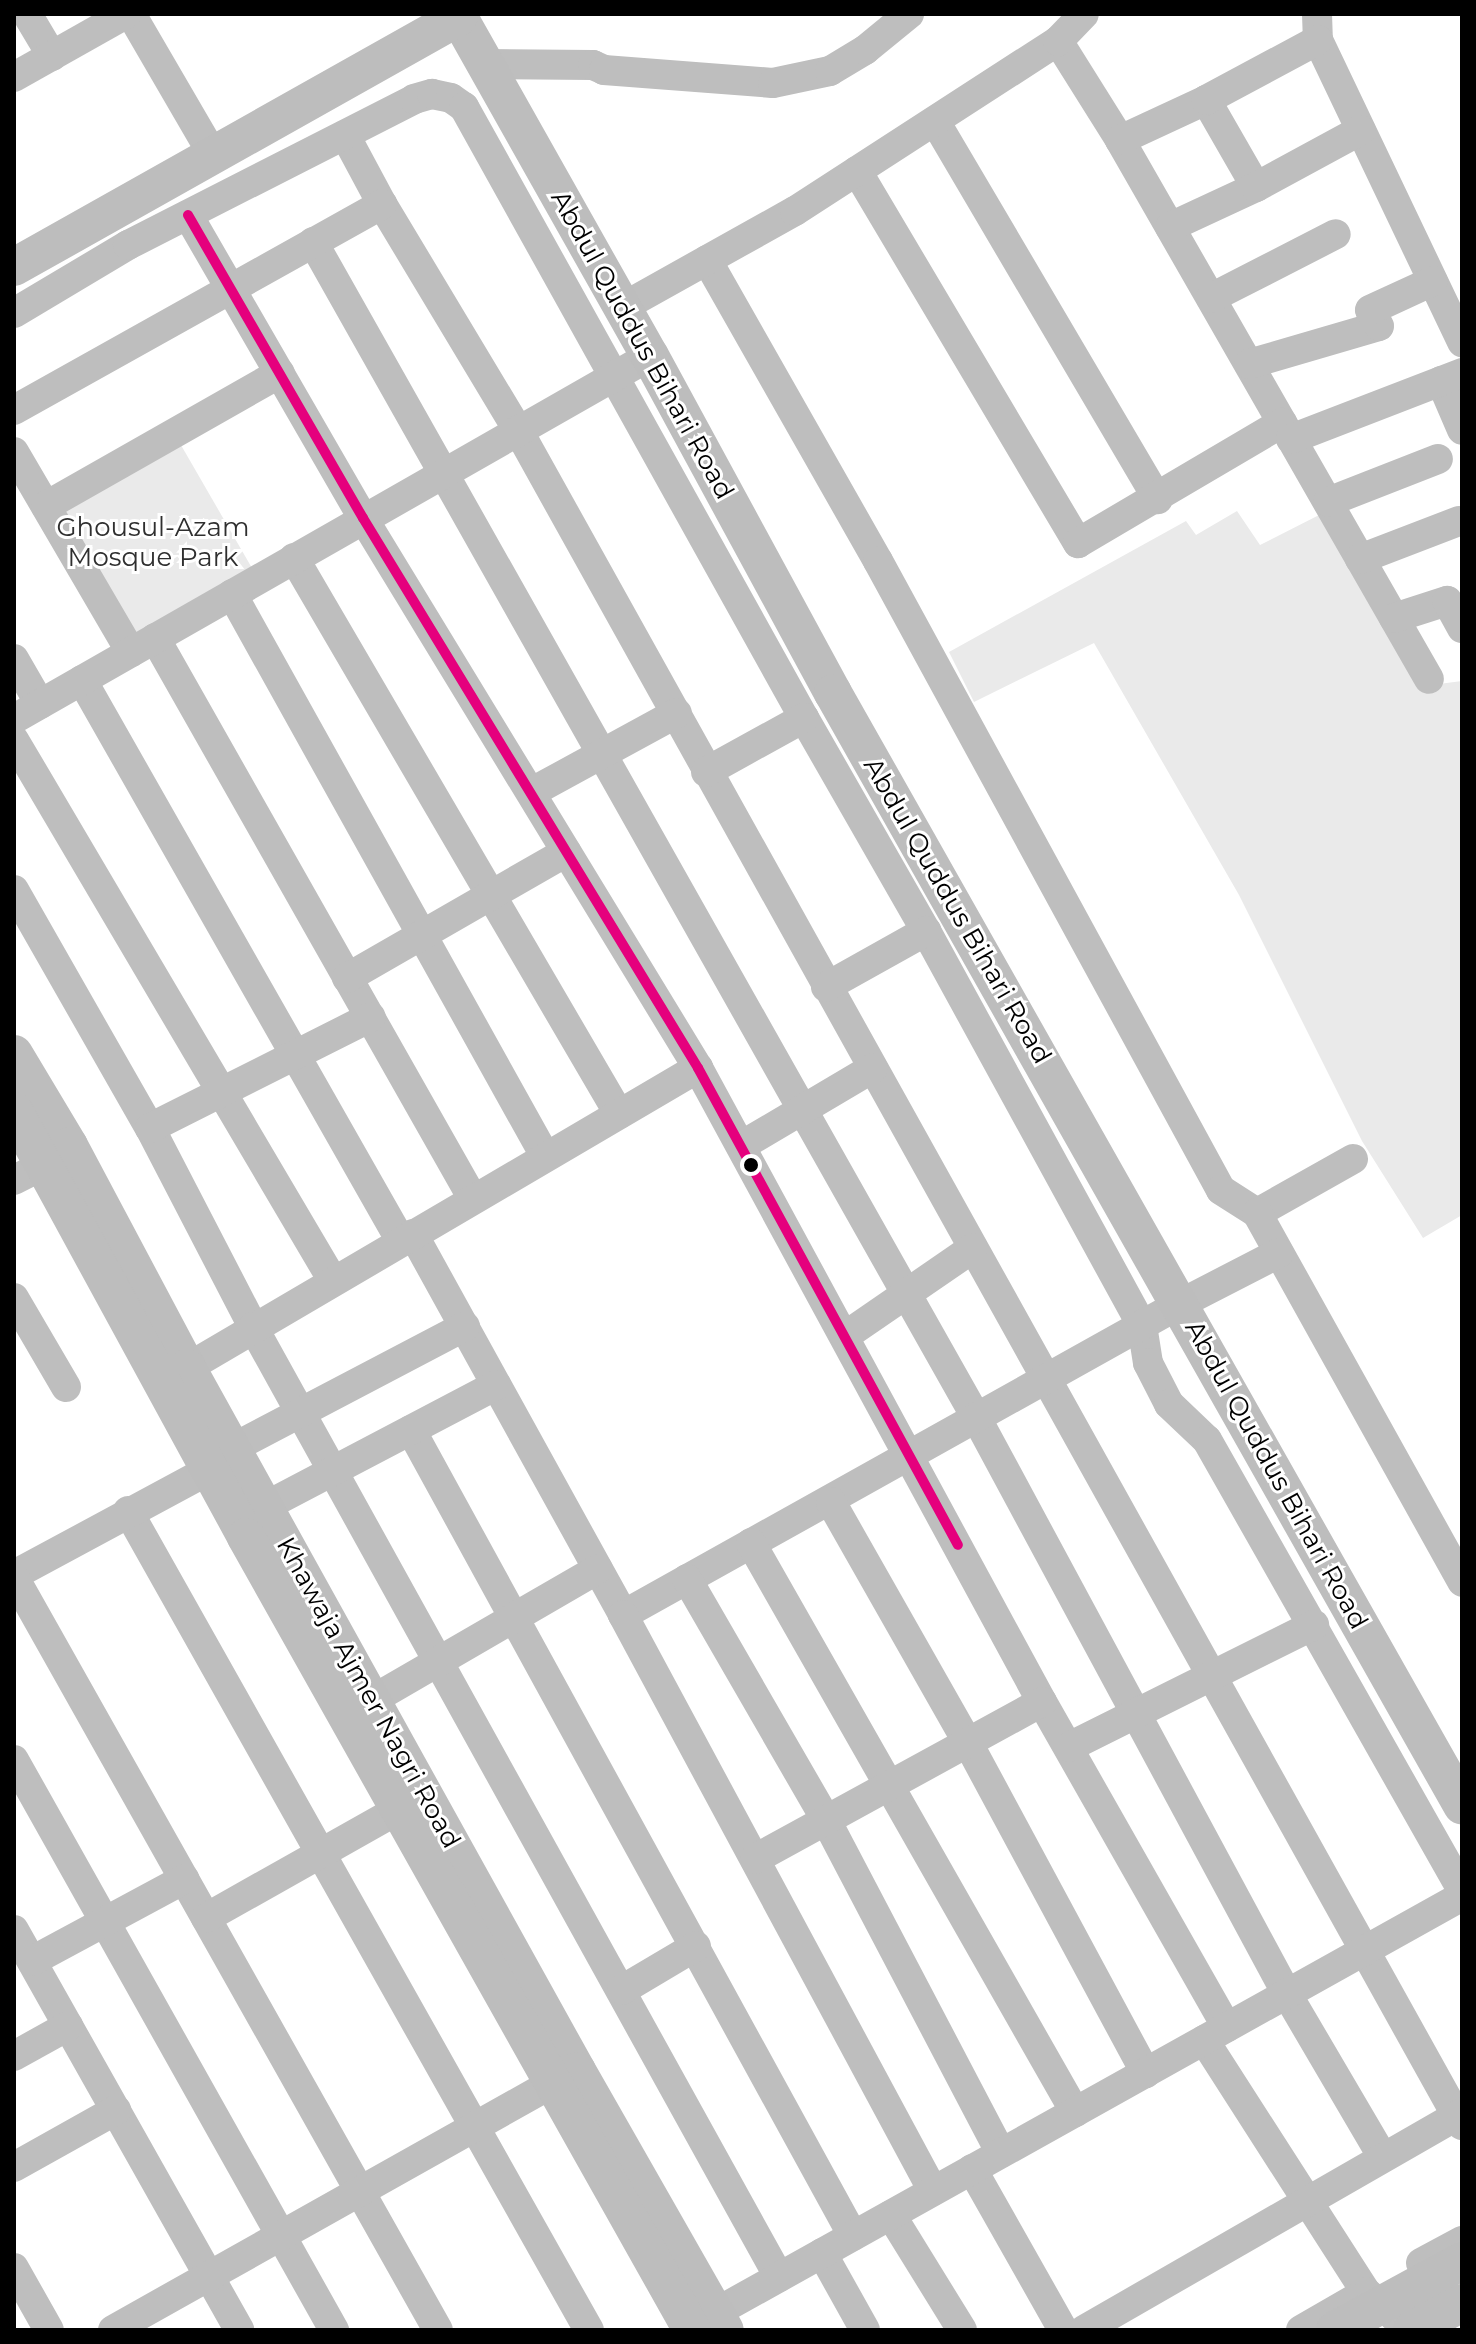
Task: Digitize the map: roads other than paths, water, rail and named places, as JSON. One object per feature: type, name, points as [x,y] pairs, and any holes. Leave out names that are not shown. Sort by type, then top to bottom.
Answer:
[{"type":"main road","points":[[14,267],[459,15]]},
{"type":"main road","name":"Abdul Quddus Bihari Road","points":[[459,15],[623,307],[833,693],[1462,1805]]},
{"type":"main road","name":"Khawaja Ajmer Nagri Road","points":[[14,1054],[69,1146],[143,1316],[321,1640],[372,1700],[711,2324]]},
{"type":"main road","name":"Khawaja Ajmer Nagri Road","points":[[14,1111],[30,1172],[187,1368],[222,1458],[266,1506],[321,1640],[398,1810],[551,2084],[711,2324]]},
{"type":"main road","points":[[1335,2330],[1374,2298],[1462,2261]]},
{"type":"main road","points":[[1410,2330],[1462,2303]]},
{"type":"street","points":[[27,14],[52,56]]},
{"type":"street","points":[[14,77],[128,14],[213,155]]},
{"type":"street","points":[[484,64],[593,65],[604,70],[773,83],[830,71],[865,50],[909,14]]},
{"type":"street","points":[[623,307],[795,211],[1058,41],[1084,14]]},
{"type":"street","points":[[1120,140],[1206,100],[1318,27],[1361,130],[1462,342]]},
{"type":"street","points":[[1058,41],[1120,140],[1429,679]]},
{"type":"street","points":[[14,313],[188,215],[414,99],[432,94],[451,98],[464,107],[926,931],[1142,1325],[1148,1363],[1169,1404],[1207,1440],[1314,1625],[1462,1893],[1362,1952],[779,2277],[711,2324]]},
{"type":"street","points":[[1206,100],[1256,187]]},
{"type":"street","points":[[935,121],[1158,499]]},
{"type":"street","points":[[1170,227],[1256,187],[1361,130]]},
{"type":"street","points":[[345,135],[382,204],[518,430],[1362,1952],[1460,2118],[1382,2156],[1084,2330]]},
{"type":"street","points":[[857,171],[1078,543],[1287,431],[1452,377],[1462,430]]},
{"type":"street","points":[[14,410],[382,204]]},
{"type":"street","points":[[188,215],[363,518],[698,1068],[1069,1747],[1216,2033],[1307,2200],[1374,2298],[1410,2330]]},
{"type":"street","points":[[1211,298],[1336,234]]},
{"type":"street","points":[[313,242],[976,1417],[1287,1994],[1382,2156]]},
{"type":"street","points":[[707,260],[878,561],[1221,1190],[1257,1213],[1462,1582]]},
{"type":"street","points":[[1249,364],[1379,326],[1370,310],[1433,281]]},
{"type":"street","points":[[14,659],[27,712],[650,356]]},
{"type":"street","points":[[46,506],[280,373]]},
{"type":"street","points":[[14,452],[46,506],[143,645],[371,1017],[473,1199]]},
{"type":"street","points":[[1328,502],[1438,459]]},
{"type":"street","points":[[1360,559],[1459,521]]},
{"type":"street","points":[[294,558],[619,1114]]},
{"type":"street","points":[[232,594],[545,1156]]},
{"type":"street","points":[[1394,618],[1454,597],[1462,628]]},
{"type":"street","points":[[82,680],[296,1055],[465,1326],[933,2191]]},
{"type":"street","points":[[532,792],[677,713]]},
{"type":"street","points":[[706,772],[804,718]]},
{"type":"street","points":[[14,740],[333,1281]]},
{"type":"street","points":[[347,978],[566,852]]},
{"type":"street","points":[[14,890],[150,1128],[253,1327],[779,2277]]},
{"type":"street","points":[[826,987],[926,931]]},
{"type":"street","points":[[150,1128],[371,1017]]},
{"type":"street","points":[[187,1368],[698,1068]]},
{"type":"street","points":[[741,1146],[873,1068]]},
{"type":"street","points":[[1257,1213],[1353,1159]]},
{"type":"street","points":[[845,1336],[973,1248]]},
{"type":"street","points":[[623,1615],[831,1502],[910,1454],[1180,1304],[1279,1253]]},
{"type":"street","points":[[14,1298],[66,1387]]},
{"type":"street","points":[[438,2330],[14,1576],[301,1413],[465,1326]]},
{"type":"street","points":[[266,1506],[496,1385]]},
{"type":"street","points":[[411,1430],[853,2236]]},
{"type":"street","points":[[831,1502],[968,1743],[1146,2073]]},
{"type":"street","points":[[128,1511],[589,2330]]},
{"type":"street","points":[[751,1543],[1075,2112]]},
{"type":"street","points":[[372,1700],[598,1569]]},
{"type":"street","points":[[687,1579],[826,1820],[1001,2153]]},
{"type":"street","points":[[1069,1747],[1314,1625]]},
{"type":"street","points":[[755,1859],[1042,1702]]},
{"type":"street","points":[[14,1760],[334,2330]]},
{"type":"street","points":[[206,1918],[398,1810]]},
{"type":"street","points":[[32,1961],[184,1879]]},
{"type":"street","points":[[14,1930],[239,2330]]},
{"type":"street","points":[[622,1990],[696,1946]]},
{"type":"street","points":[[14,2056],[68,2026]]},
{"type":"street","points":[[130,2326],[209,2276],[551,2084]]},
{"type":"street","points":[[14,2167],[116,2110]]},
{"type":"street","points":[[972,2169],[1063,2330]]},
{"type":"street","points":[[891,2215],[962,2330]]},
{"type":"street","points":[[1301,2330],[1374,2298],[1462,2241]]},
{"type":"street","points":[[822,2253],[865,2330]]},
{"type":"street","points":[[14,2268],[49,2330]]},
{"type":"park label","name":"Ghousul-Azam Mosque Park","points":[[153,543]]}]
